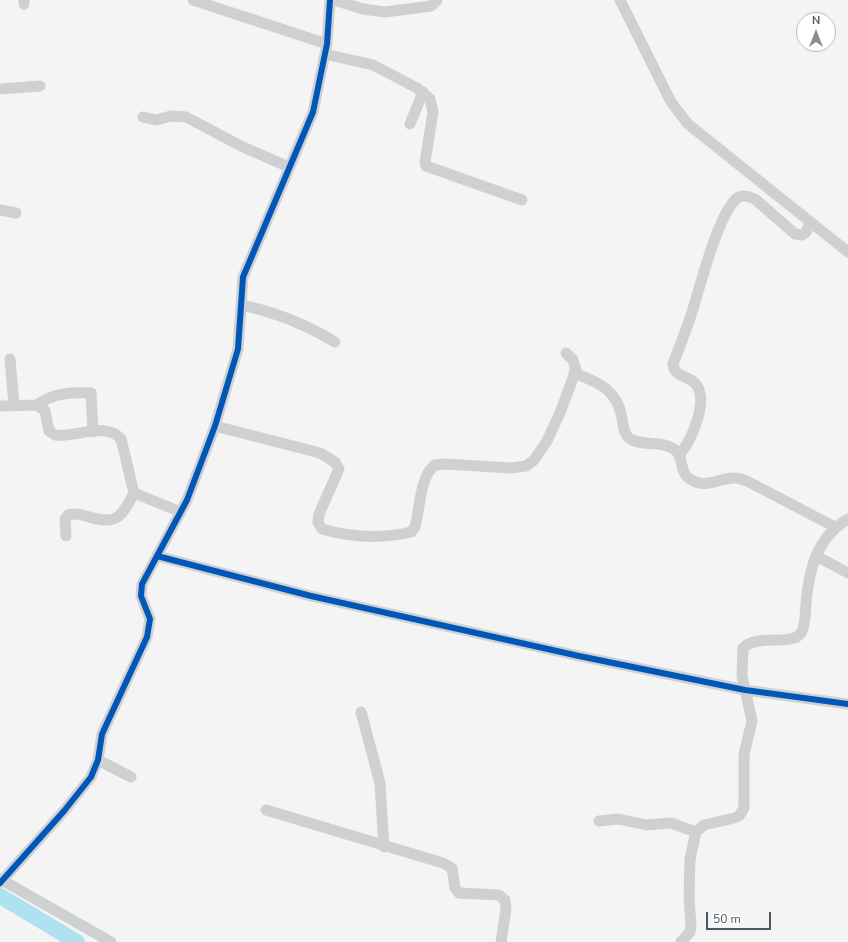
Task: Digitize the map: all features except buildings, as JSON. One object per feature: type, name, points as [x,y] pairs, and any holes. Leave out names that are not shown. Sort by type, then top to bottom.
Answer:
[{"type":"street","points":[[193,0],[373,65],[423,92],[430,99],[433,108],[425,162],[426,166],[522,200]]},
{"type":"street","points":[[111,942],[1,881],[91,777],[98,760],[102,734],[147,637],[150,619],[141,596],[142,590],[148,570],[181,512],[215,426],[238,349],[243,277],[289,167],[314,112],[326,49],[330,0]]},
{"type":"street","points":[[334,0],[363,9],[386,12],[431,6],[438,0]]},
{"type":"street","points":[[620,0],[671,102],[688,124],[848,252]]},
{"type":"street","points":[[0,89],[40,86]]},
{"type":"street","points":[[410,124],[423,92]]},
{"type":"street","points":[[143,117],[156,120],[171,116],[186,117],[243,147],[289,167]]},
{"type":"street","points":[[679,456],[691,435],[696,422],[701,398],[695,384],[678,374],[674,370],[673,364],[686,332],[710,254],[726,214],[735,200],[741,196],[748,196],[755,199],[795,234],[802,235],[806,232],[810,223]]},
{"type":"street","points":[[0,210],[16,213]]},
{"type":"street","points":[[242,305],[278,314],[309,326],[335,342]]},
{"type":"street","points":[[215,426],[320,453],[335,462],[338,469],[319,514],[318,522],[322,529],[336,533],[372,536],[400,535],[411,532],[415,527],[425,479],[429,470],[435,465],[520,468],[534,460],[554,428],[574,373],[575,365],[566,353]]},
{"type":"street","points":[[10,359],[14,405]]},
{"type":"street","points":[[574,373],[597,382],[613,395],[621,411],[624,430],[629,438],[635,441],[666,445],[675,449],[679,456],[683,473],[689,479],[700,483],[712,483],[724,479],[735,478],[746,481],[835,527]]},
{"type":"street","points":[[37,405],[46,398],[63,393],[91,393],[93,432]]},
{"type":"street","points":[[0,406],[37,405],[45,411],[48,428],[52,434],[60,436],[93,432],[110,432],[118,435],[121,439],[134,493],[120,514],[111,521],[104,521],[80,514],[68,515],[65,519],[66,536]]},
{"type":"street","points":[[134,493],[181,512]]},
{"type":"street","points":[[681,942],[690,932],[691,926],[689,898],[690,859],[696,832],[704,825],[734,818],[742,812],[744,808],[744,754],[752,721],[742,676],[742,652],[746,645],[757,641],[794,638],[802,632],[809,581],[816,556],[826,537],[835,527],[848,519]]},
{"type":"street","points":[[157,556],[391,615],[745,690],[848,704]]},
{"type":"street","points":[[816,556],[848,573]]},
{"type":"street","points":[[361,712],[380,783],[384,846]]},
{"type":"street","points":[[98,760],[131,777]]},
{"type":"street","points":[[266,810],[443,863],[452,868],[455,888],[459,893],[499,895],[505,900],[506,909],[501,942]]},
{"type":"street","points":[[599,822],[619,820],[646,825],[671,824],[696,832]]},
{"type":"waterway","points":[[0,896],[77,942]]},
{"type":"cycle path","points":[[0,883],[64,811],[91,777],[98,760],[102,734],[147,637],[150,619],[141,596],[142,584],[187,500],[215,426],[238,349],[243,277],[313,112],[327,44],[330,0]]},
{"type":"cycle path","points":[[157,556],[311,596],[579,656],[745,690],[848,704]]}]
